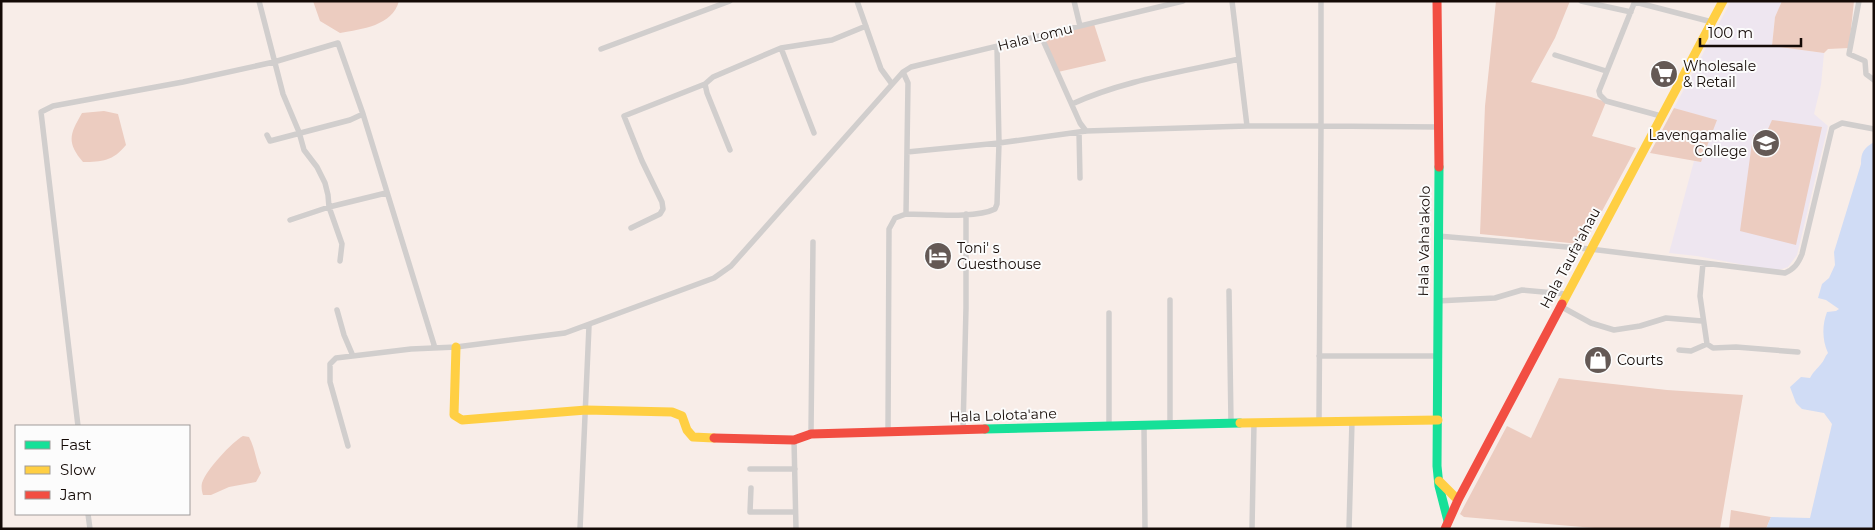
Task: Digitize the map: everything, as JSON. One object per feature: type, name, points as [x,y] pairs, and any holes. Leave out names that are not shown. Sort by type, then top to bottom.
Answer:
[{"type":"main road","name":"Hala Vaha'akolo","points":[[1437,1],[1440,127],[1437,466],[1446,525]]},
{"type":"main road","name":"Hala Taufa'ahau","points":[[1446,525],[1566,294],[1723,1]]},
{"type":"main road","points":[[456,347],[454,415],[462,420],[586,410]]},
{"type":"main road","name":"Hala Lolota'ane","points":[[586,410],[679,413],[685,418],[688,434],[693,436],[794,440],[811,434],[1319,421],[1438,420]]},
{"type":"main road","points":[[1439,481],[1458,500]]},
{"type":"street","points":[[259,1],[283,94],[299,132],[304,150],[317,167],[325,183],[329,207],[342,244],[340,261]]},
{"type":"street","points":[[601,50],[730,1]]},
{"type":"street","points":[[857,1],[881,69],[892,84]]},
{"type":"street","points":[[1074,1],[1080,26]]},
{"type":"street","name":"Hala Lomu","points":[[348,446],[330,382],[330,364],[336,358],[456,347],[565,333],[589,326],[714,278],[731,266],[892,84],[903,72],[911,67],[1184,1]]},
{"type":"street","points":[[1232,1],[1247,126]]},
{"type":"street","points":[[1319,421],[1322,1]]},
{"type":"street","points":[[1581,1],[1631,12]]},
{"type":"street","points":[[1859,1],[1849,54],[1865,61],[1866,74],[1874,80]]},
{"type":"street","points":[[1661,116],[1606,101],[1600,95],[1599,88],[1635,2],[1712,22]]},
{"type":"street","points":[[631,228],[660,214],[662,202],[642,161],[624,116],[705,84],[713,77],[781,48],[832,40],[866,26]]},
{"type":"street","points":[[1041,36],[1080,122],[1086,131]]},
{"type":"street","points":[[78,425],[41,112],[52,106],[183,82],[274,62],[338,43],[363,114],[435,348]]},
{"type":"street","points":[[888,433],[889,229],[895,218],[906,214],[989,212],[995,209],[998,204],[997,47]]},
{"type":"street","points":[[781,48],[814,133]]},
{"type":"street","points":[[1555,55],[1606,71]]},
{"type":"street","points":[[1072,104],[1116,87],[1239,59]]},
{"type":"street","points":[[903,72],[908,83],[906,214]]},
{"type":"street","points":[[705,84],[730,150]]},
{"type":"street","points":[[267,135],[270,141],[350,120],[363,114]]},
{"type":"street","points":[[1438,236],[1590,249],[1785,273],[1792,270],[1798,264],[1802,254],[1832,128],[1842,123],[1874,129]]},
{"type":"street","points":[[907,152],[1086,131],[1247,126],[1440,127]]},
{"type":"street","points":[[1079,132],[1080,178]]},
{"type":"street","points":[[290,220],[329,207],[386,193]]},
{"type":"street","points":[[962,430],[966,308],[966,214]]},
{"type":"street","points":[[811,434],[813,242]]},
{"type":"street","points":[[1703,263],[1700,296],[1702,321],[1707,344],[1712,348],[1736,347],[1798,352]]},
{"type":"street","points":[[1438,301],[1495,298],[1522,290],[1566,294]]},
{"type":"street","points":[[1229,291],[1231,423]]},
{"type":"street","points":[[1170,300],[1170,425]]},
{"type":"street","points":[[1560,306],[1591,324],[1614,330],[1640,326],[1666,318],[1702,321]]},
{"type":"street","points":[[338,310],[344,335],[353,356]]},
{"type":"street","points":[[1109,313],[1109,426]]},
{"type":"street","points":[[580,529],[589,326]]},
{"type":"street","points":[[1679,350],[1691,351],[1707,344]]},
{"type":"street","points":[[1319,356],[1438,356]]},
{"type":"street","points":[[1349,529],[1352,421]]},
{"type":"street","points":[[1252,529],[1254,423]]},
{"type":"street","points":[[1144,426],[1145,529]]},
{"type":"street","points":[[794,440],[794,512],[796,529]]},
{"type":"street","points":[[750,469],[794,470]]},
{"type":"street","points":[[751,488],[750,512],[794,512]]},
{"type":"street","points":[[88,515],[90,529]]},
{"type":"shaded area","points":[[313,1],[399,1],[390,16],[383,21],[366,28],[340,33],[320,21]]},
{"type":"shaded area","points":[[1496,1],[1570,1],[1555,38],[1531,82],[1606,102],[1592,136],[1636,148],[1587,239],[1580,244],[1480,234],[1485,106]]},
{"type":"shaded area","name":"Lavengamalie College","points":[[1731,1],[1782,1],[1775,17],[1772,46],[1824,53],[1821,85],[1814,114],[1828,126],[1797,255],[1788,267],[1776,271],[1697,256],[1669,253],[1694,161],[1701,162],[1716,120],[1674,108]]},
{"type":"shaded area","points":[[1782,1],[1854,1],[1849,48],[1828,49],[1824,53],[1772,46],[1775,17]]},
{"type":"shaded area","points":[[1094,24],[1106,61],[1058,72],[1044,38]]},
{"type":"shaded area","points":[[1674,108],[1717,120],[1701,162],[1650,153]]},
{"type":"shaded area","points":[[104,111],[118,114],[126,145],[107,160],[83,162],[72,143],[75,127],[82,113]]},
{"type":"shaded area","points":[[1772,120],[1822,127],[1796,245],[1740,231],[1753,135],[1768,129]]},
{"type":"shaded area","points":[[1559,378],[1667,390],[1743,395],[1720,529],[1606,529],[1464,517],[1460,514],[1507,426],[1531,438]]},
{"type":"shaded area","points":[[243,436],[249,437],[261,473],[256,482],[229,487],[211,495],[203,495],[202,483],[204,477],[226,450]]},
{"type":"shaded area","points":[[1731,510],[1771,517],[1766,529],[1729,529]]},
{"type":"water","points":[[1874,142],[1874,529],[1766,529],[1771,517],[1810,518],[1832,424],[1824,413],[1802,409],[1796,403],[1790,387],[1801,377],[1810,378],[1828,353],[1824,338],[1825,317],[1827,312],[1839,309],[1826,300],[1818,298],[1822,284],[1829,278],[1835,265],[1834,252],[1861,164],[1862,153],[1865,148]]},
{"type":"traffic: fast","points":[[1439,167],[1437,466],[1439,486],[1448,521]]},
{"type":"traffic: fast","points":[[985,429],[1240,423]]},
{"type":"traffic: slow","points":[[1562,304],[1723,1]]},
{"type":"traffic: slow","points":[[456,347],[454,415],[462,420],[586,410],[672,412],[682,416],[687,430],[693,437],[714,438]]},
{"type":"traffic: slow","points":[[1240,423],[1438,420]]},
{"type":"traffic: slow","points":[[1439,481],[1458,500]]},
{"type":"traffic: jam","points":[[1437,1],[1439,167]]},
{"type":"traffic: jam","points":[[1445,529],[1458,500],[1562,304]]},
{"type":"traffic: jam","points":[[714,438],[794,440],[811,434],[985,429]]},
{"type":"place","name":"Wholesale & Retail","points":[[1664,74]]},
{"type":"place","name":"Lavengamalie College","points":[[1766,143]]},
{"type":"place","name":"Toni' s Guesthouse","points":[[938,256]]},
{"type":"place","name":"Courts","points":[[1598,360]]}]
